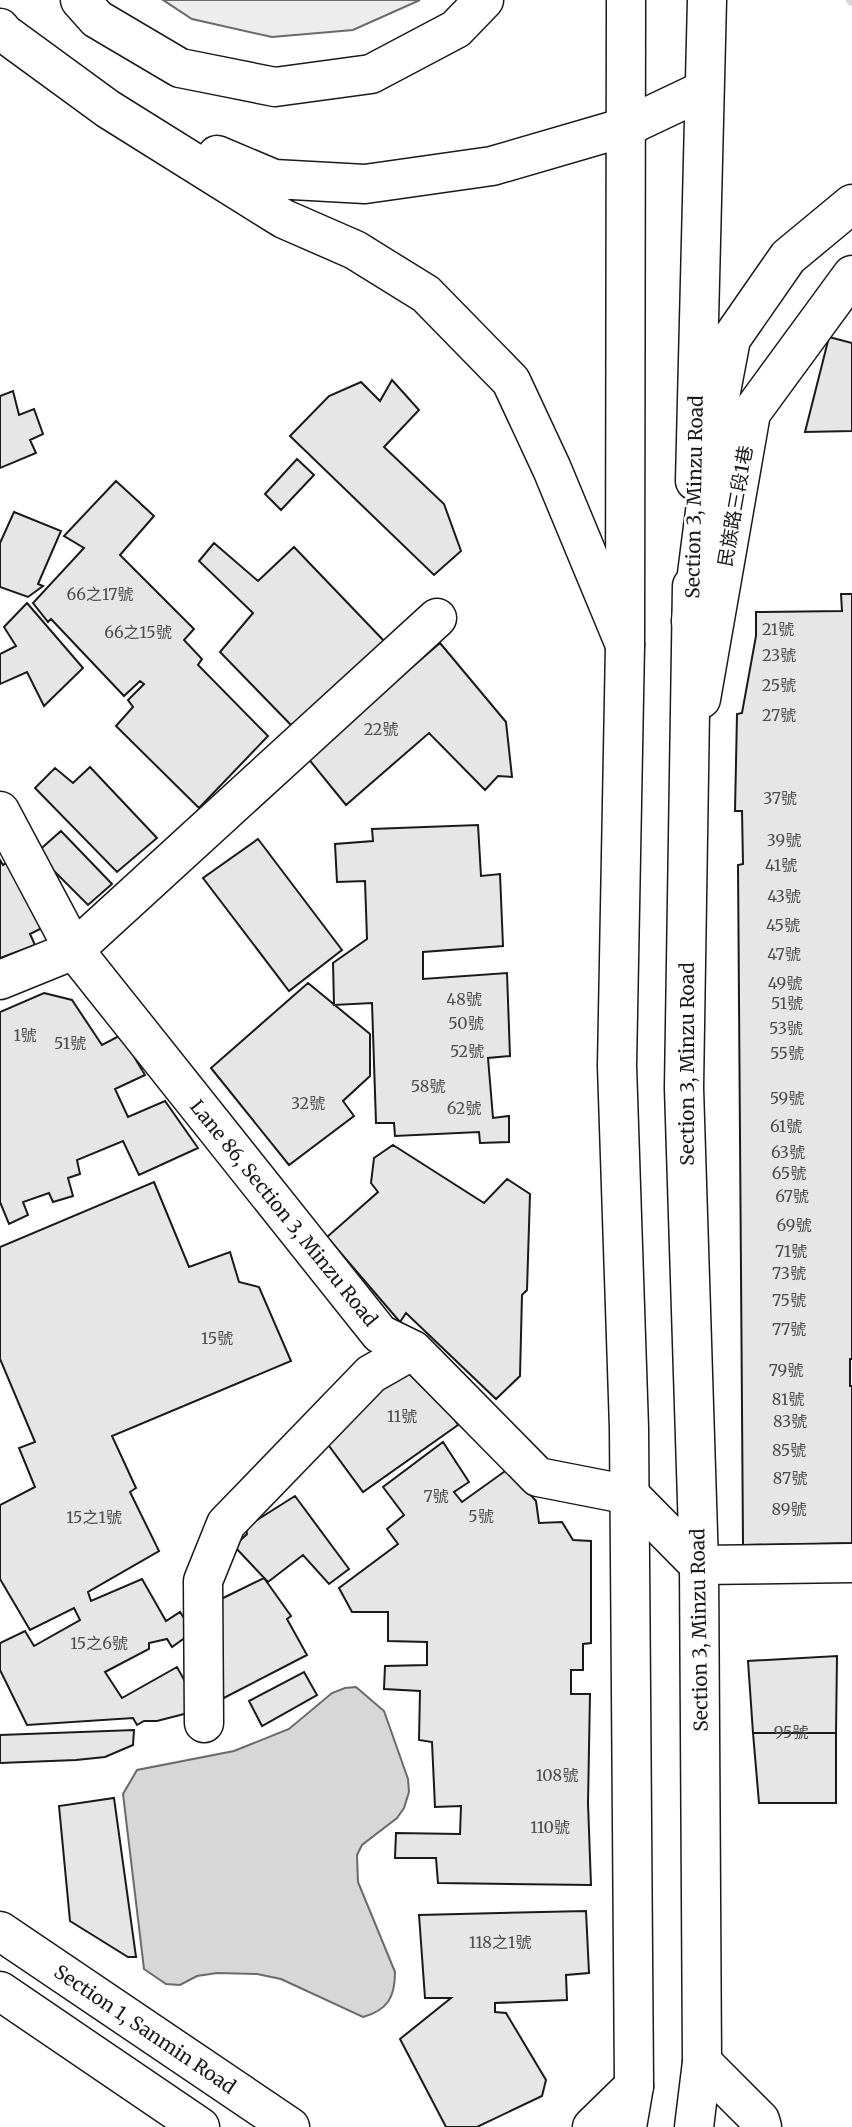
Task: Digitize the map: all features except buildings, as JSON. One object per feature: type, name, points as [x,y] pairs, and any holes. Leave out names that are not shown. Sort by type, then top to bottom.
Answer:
[{"type":"main road","points":[[80,0],[97,19],[180,68],[275,87],[371,74],[456,29],[484,0]]},
{"type":"main road","points":[[626,0],[625,645],[617,1066],[629,1495],[634,2086],[627,2127]]},
{"type":"main road","name":"Section 3, Minzu Road","points":[[694,2127],[702,2062],[699,1565],[684,1088],[691,621],[707,0]]},
{"type":"main road","points":[[0,28],[108,109],[284,219],[355,250],[426,294],[511,381],[552,469],[625,645]]},
{"type":"main road","points":[[108,109],[274,179],[365,184],[492,166],[626,127],[704,90]]},
{"type":"main road","points":[[691,621],[719,402],[731,339],[788,257],[852,204]]},
{"type":"main road","name":"民族路三段1巷","points":[[689,767],[751,412],[852,275]]},
{"type":"main road","points":[[0,980],[74,950],[437,618]]},
{"type":"main road","name":"Lane 86, Section 3, Minzu Road","points":[[0,811],[74,950],[380,1334],[413,1350],[538,1477],[629,1495]]},
{"type":"main road","points":[[204,1723],[203,1581],[226,1524],[372,1374],[413,1350]]},
{"type":"main road","points":[[629,1495],[699,1565],[852,1563]]},
{"type":"main road","name":"Section 1, Sanmin Road","points":[[0,1931],[290,2127]]},
{"type":"main road","points":[[0,1991],[200,2127]]},
{"type":"main road","points":[[702,2062],[760,2120],[762,2127]]},
{"type":"main road","points":[[592,2127],[634,2086]]},
{"type":"shaded area","points":[[163,0],[420,0],[353,30],[272,37],[192,19]]},
{"type":"shaded area","points":[[356,1687],[384,1711],[408,1779],[409,1792],[404,1808],[397,1818],[362,1845],[357,1855],[358,1882],[395,1972],[394,1989],[388,2001],[379,2011],[363,2017],[281,1979],[257,1974],[217,1973],[197,1976],[180,1985],[166,1984],[144,1969],[123,1794],[137,1770],[234,1751],[289,1729],[332,1693]]}]
